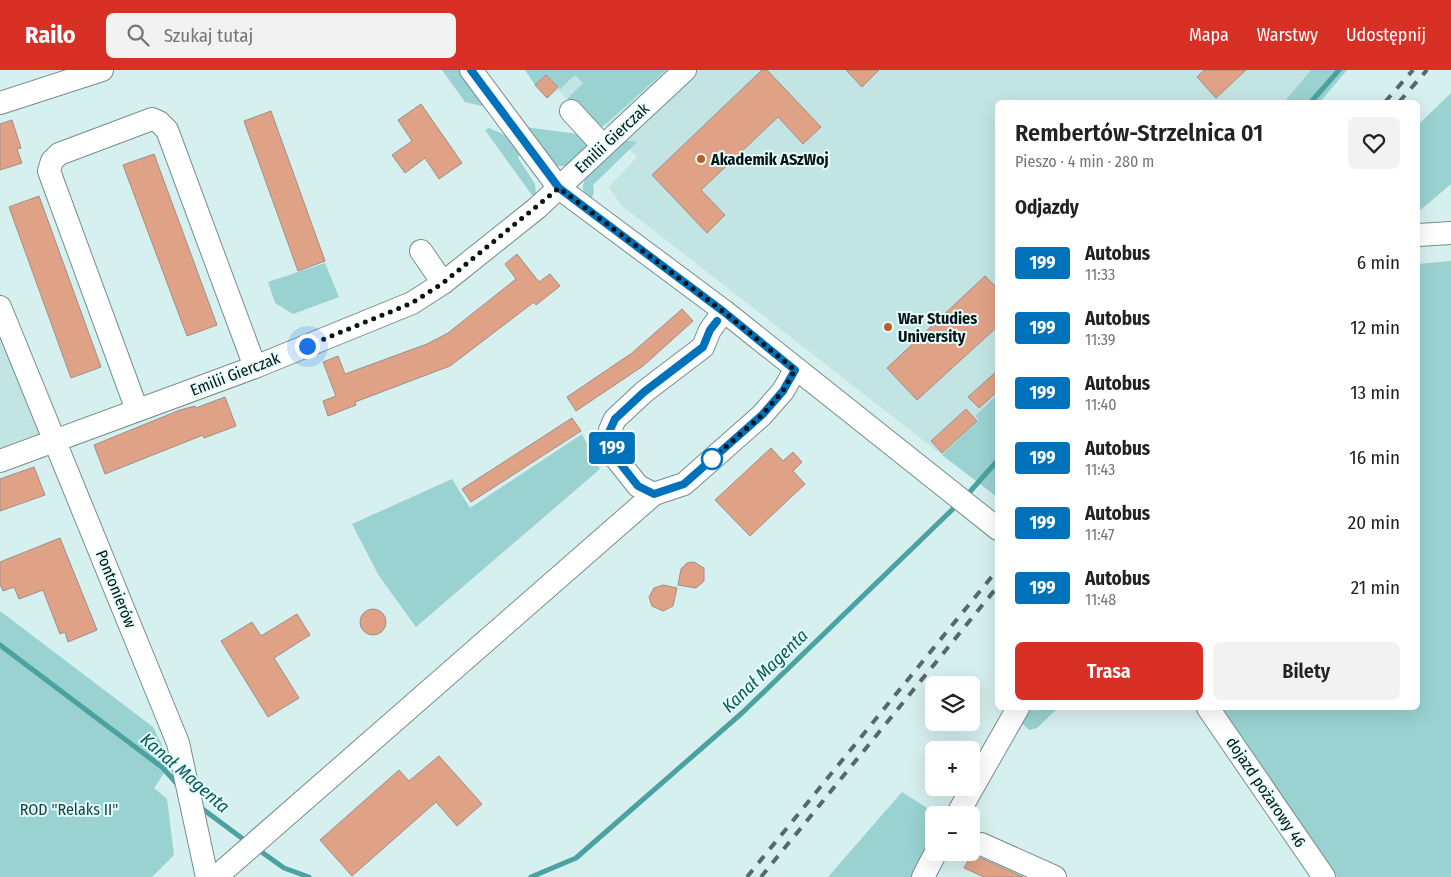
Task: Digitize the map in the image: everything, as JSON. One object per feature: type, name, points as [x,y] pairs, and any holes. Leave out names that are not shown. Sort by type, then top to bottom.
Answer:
[{"type":"street","points":[[0,103],[102,70]]},
{"type":"street","points":[[471,70],[559,188],[724,312],[795,370],[995,526]]},
{"type":"street","name":"Emilii Gierczak","points":[[0,461],[255,367],[393,312],[443,283],[559,188],[685,70]]},
{"type":"street","points":[[570,111],[603,146]]},
{"type":"street","points":[[137,410],[49,171],[52,161],[59,154],[152,119],[159,122],[167,130],[255,367]]},
{"type":"street","points":[[1420,235],[1451,233]]},
{"type":"street","points":[[421,251],[443,283]]},
{"type":"street","name":"Pontonierów","points":[[0,308],[178,743],[179,783],[207,877]]},
{"type":"street","points":[[654,494],[638,486],[615,457],[610,443],[610,430],[615,419],[644,392],[703,347],[710,330],[724,312]]},
{"type":"street","points":[[216,877],[654,494],[684,484],[762,415],[783,391],[795,370]]},
{"type":"street","points":[[961,806],[1017,710]]},
{"type":"street","name":"dojazd pożarowy 46","points":[[1209,710],[1324,877]]},
{"type":"street","points":[[981,844],[1055,877]]},
{"type":"street","points":[[923,877],[931,861]]},
{"type":"shaded area","name":"War Studies University","points":[[525,70],[1311,70],[1286,100],[995,100],[995,397],[975,416],[980,420],[942,455],[621,205],[609,187],[637,157],[605,125],[569,101],[558,90],[548,99]]},
{"type":"shaded area","points":[[0,291],[64,444],[0,468]]},
{"type":"green space","points":[[442,70],[460,70],[486,107],[465,102]]},
{"type":"green space","points":[[525,70],[666,70],[600,129],[569,101],[568,98],[583,83],[575,75],[560,89],[546,75],[535,85]]},
{"type":"green space","points":[[1311,70],[1347,70],[1322,100],[1286,100]]},
{"type":"green space","points":[[1451,93],[1451,184],[1420,210],[1420,123]]},
{"type":"green space","points":[[525,127],[585,135],[591,147],[569,166],[555,166]]},
{"type":"green space","points":[[489,128],[507,136],[520,154],[518,158],[535,184],[536,196],[534,198],[485,130]]},
{"type":"green space","points":[[623,140],[637,142],[593,185],[594,193],[591,199],[584,193],[583,185],[586,177],[600,160]]},
{"type":"green space","points":[[1451,261],[1451,877],[1337,877],[1223,710],[1420,710],[1420,264]]},
{"type":"green space","points":[[325,263],[339,297],[293,314],[275,303],[268,282]]},
{"type":"green space","points":[[995,397],[995,495],[942,455],[979,420],[975,416]]},
{"type":"green space","points":[[582,434],[600,469],[416,627],[379,576],[352,524],[452,479],[470,508]]},
{"type":"green space","name":"ROD \"Relaks II\"","points":[[0,611],[153,727],[171,763],[154,788],[167,799],[174,855],[152,877],[0,877]]},
{"type":"green space","points":[[1024,710],[1056,710],[1037,728],[1029,730],[1020,721]]},
{"type":"green space","points":[[902,792],[925,807],[925,853],[913,877],[828,877]]},
{"type":"building","name":"Akademik ASzWoj","points":[[762,70],[767,70],[821,127],[803,144],[778,117],[701,190],[725,215],[707,233],[652,175]]},
{"type":"building","points":[[846,70],[879,70],[862,87]]},
{"type":"building","points":[[1204,70],[1246,70],[1216,98],[1197,77]]},
{"type":"building","points":[[546,75],[558,87],[547,98],[535,85]]},
{"type":"building","points":[[421,104],[462,163],[439,179],[425,158],[405,173],[392,155],[412,141],[398,120]]},
{"type":"building","points":[[271,111],[325,261],[298,271],[244,121]]},
{"type":"building","points":[[12,120],[21,148],[17,149],[22,163],[0,170],[0,124]]},
{"type":"building","points":[[154,154],[217,325],[187,336],[123,165]]},
{"type":"building","points":[[39,196],[101,367],[71,378],[9,207]]},
{"type":"building","points":[[517,254],[539,282],[550,274],[560,286],[536,305],[534,302],[450,366],[355,402],[356,405],[328,416],[323,401],[336,396],[323,362],[338,356],[345,374],[427,344],[448,333],[516,279],[505,264]]},
{"type":"building","points":[[985,276],[995,286],[995,329],[917,400],[887,368]]},
{"type":"building","points":[[682,309],[693,321],[643,366],[576,411],[567,397],[632,353]]},
{"type":"building","points":[[995,373],[995,394],[979,408],[968,397]]},
{"type":"building","points":[[225,397],[236,426],[204,438],[203,435],[105,474],[94,445],[180,410],[195,406],[196,408]]},
{"type":"building","points":[[966,409],[977,421],[942,453],[931,441]]},
{"type":"building","points":[[572,418],[581,431],[471,502],[462,489]]},
{"type":"building","points":[[771,448],[783,461],[793,452],[802,462],[793,471],[805,484],[750,536],[715,500]]},
{"type":"building","points":[[34,467],[45,495],[0,511],[0,479]]},
{"type":"building","points":[[60,538],[97,630],[68,642],[65,632],[60,634],[43,590],[19,599],[14,587],[3,591],[0,584],[0,562]]},
{"type":"building","points":[[694,562],[704,568],[704,581],[696,588],[678,585],[681,569],[687,563]]},
{"type":"building","points":[[663,585],[677,588],[673,606],[663,611],[652,606],[649,597],[654,588]]},
{"type":"building","points":[[373,609],[382,613],[386,622],[382,631],[373,635],[364,631],[360,622],[364,613]]},
{"type":"building","points":[[297,614],[310,635],[274,658],[299,698],[268,717],[221,641],[252,622],[261,636]]},
{"type":"building","points":[[439,756],[482,804],[457,826],[436,802],[352,876],[320,840],[399,770],[409,781]]},
{"type":"building","points":[[980,858],[1023,877],[984,877],[964,868],[968,861],[980,861]]},
{"type":"waterway","name":"Kanał Magenta","points":[[1313,100],[1339,70]]},
{"type":"waterway","name":"Kanał Magenta","points":[[967,495],[995,463]]},
{"type":"waterway","name":"Kanał Magenta","points":[[531,877],[576,858],[742,713],[957,505]]},
{"type":"waterway","name":"Kanał Magenta","points":[[0,645],[163,768],[178,785]]},
{"type":"waterway","name":"Kanał Magenta","points":[[200,807],[247,842]]},
{"type":"waterway","name":"Kanał Magenta","points":[[256,848],[284,868],[309,877]]},
{"type":"railway","points":[[1387,100],[1413,70]]},
{"type":"railway","points":[[1401,100],[1427,70]]},
{"type":"railway","points":[[747,877],[995,573]]},
{"type":"railway","points":[[761,877],[995,590]]},
{"type":"bus line","name":"199","points":[[471,70],[498,109],[559,188],[724,312],[795,370],[783,391],[762,415],[684,484],[674,489],[654,494],[638,486],[615,457],[610,443],[610,430],[615,419],[644,392],[703,347],[710,330],[717,321]]},
{"type":"place","name":"Akademik ASzWoj","points":[[701,159]]},
{"type":"place","name":"War Studies University","points":[[888,327]]},
{"type":"route","points":[[307,346],[412,303],[443,283],[537,208],[559,188],[724,312],[795,370],[777,399],[762,415],[712,459]]}]
